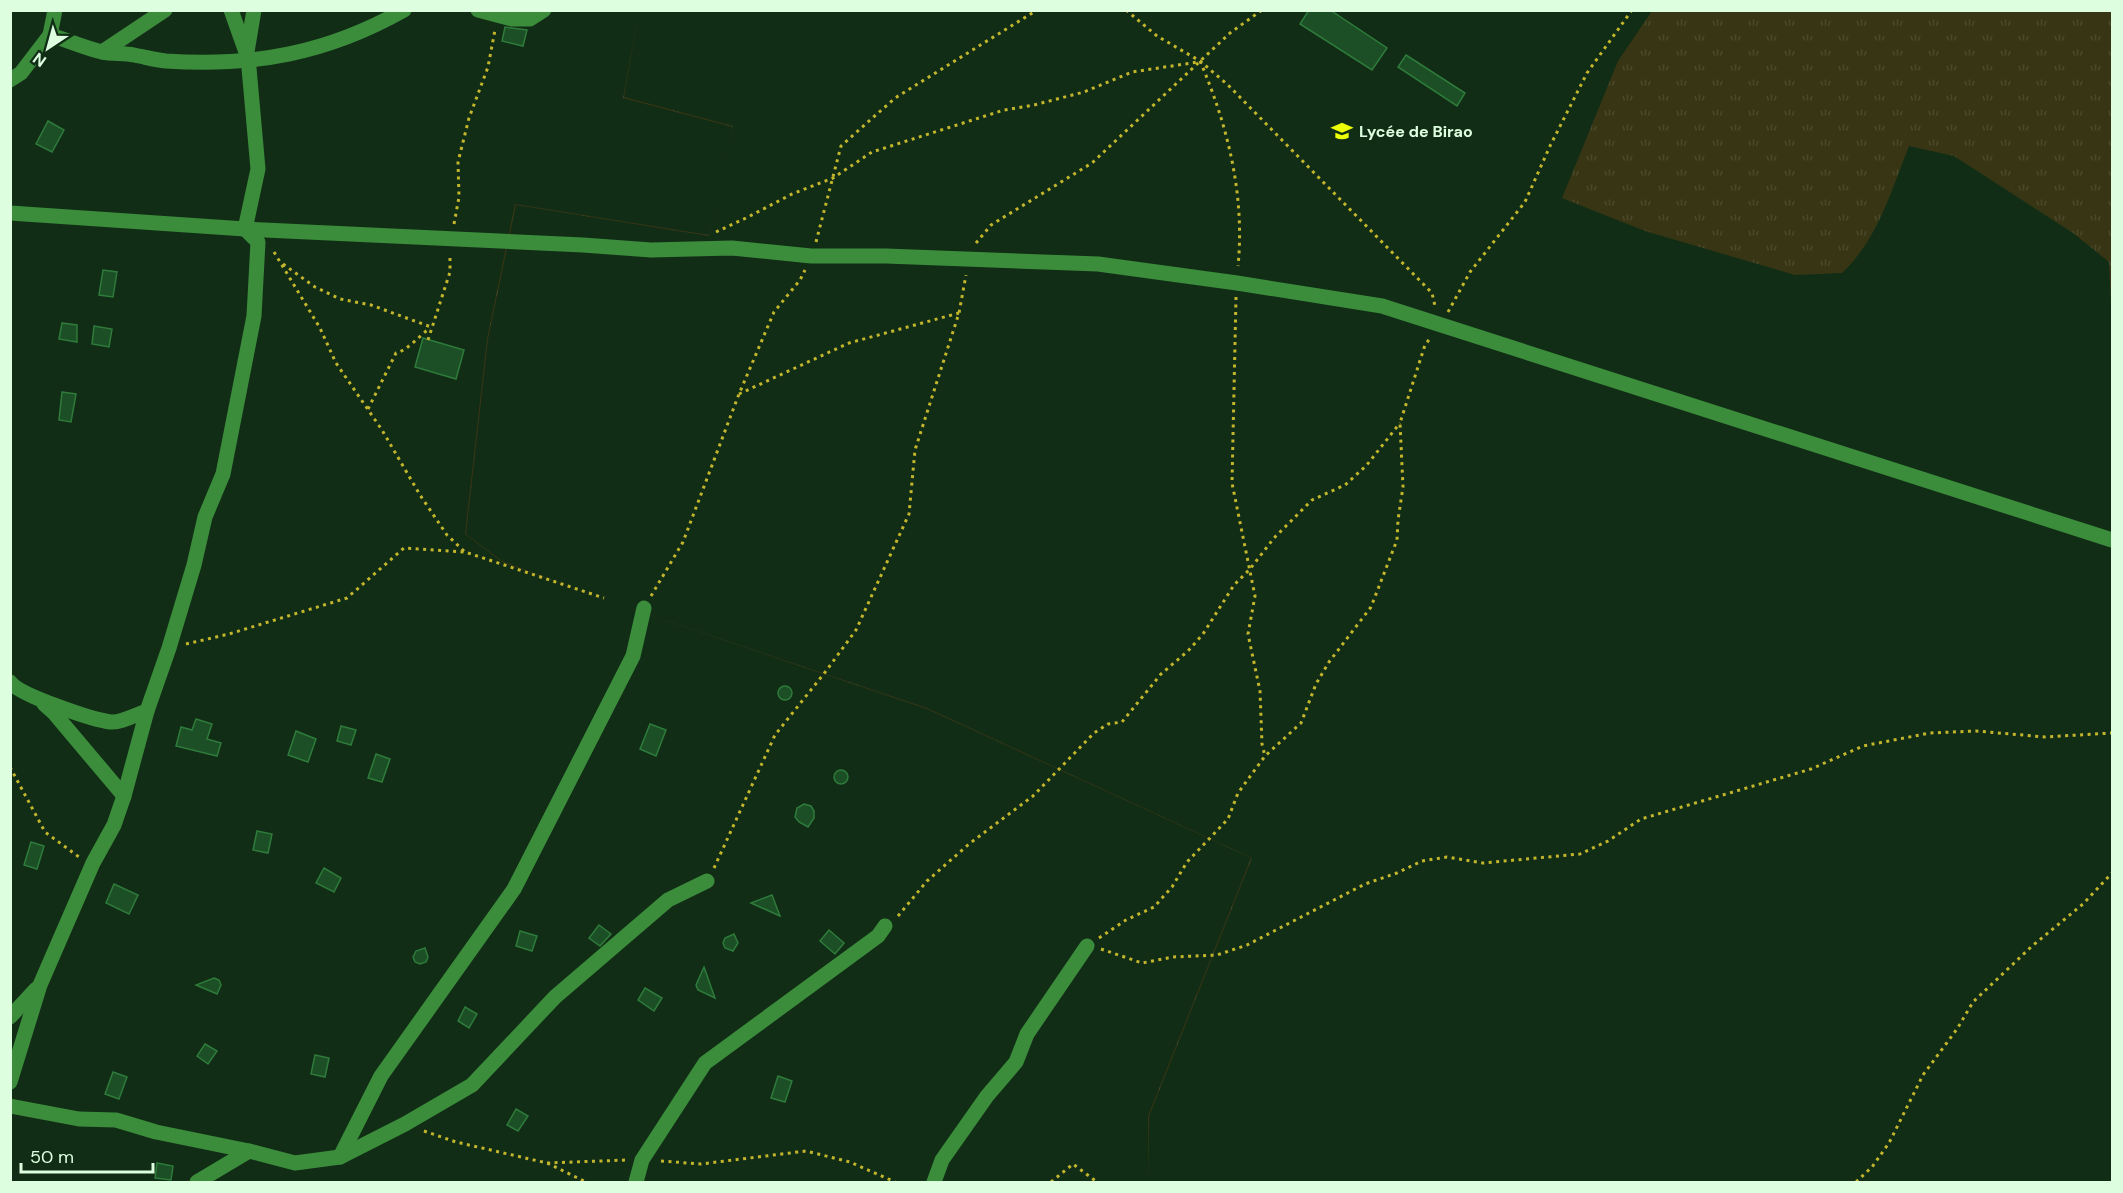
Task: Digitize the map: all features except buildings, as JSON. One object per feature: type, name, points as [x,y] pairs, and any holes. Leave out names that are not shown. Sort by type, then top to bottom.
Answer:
[{"type":"street","points":[[10,80],[21,73],[50,35],[55,10]]},
{"type":"street","points":[[102,52],[165,10]]},
{"type":"street","points":[[231,10],[248,58]]},
{"type":"street","points":[[10,1082],[40,985],[93,864],[114,825],[147,711],[194,565],[205,518],[223,474],[254,316],[258,242],[253,230],[258,169],[248,58],[254,10]]},
{"type":"street","points":[[50,35],[102,52],[163,61],[218,63],[309,51],[372,28],[404,10]]},
{"type":"street","points":[[478,10],[512,19],[530,19],[544,10]]},
{"type":"street","points":[[10,213],[253,230],[651,250],[732,248],[811,256],[886,256],[1098,264],[1237,283],[1382,306],[2112,540]]},
{"type":"street","points":[[340,1157],[381,1076],[513,889],[633,656],[644,608]]},
{"type":"street","points":[[10,682],[14,687],[39,700],[112,722],[147,711]]},
{"type":"street","points":[[39,700],[54,713],[124,796]]},
{"type":"street","points":[[10,1106],[79,1119],[116,1120],[156,1132],[295,1163],[340,1157],[405,1124],[472,1085],[555,997],[668,900],[707,881]]},
{"type":"street","points":[[636,1182],[642,1160],[705,1063],[878,936],[885,926]]},
{"type":"street","points":[[934,1182],[942,1160],[987,1096],[1016,1062],[1027,1034],[1087,946]]},
{"type":"street","points":[[10,1017],[40,985]]},
{"type":"street","points":[[197,1182],[249,1151]]},
{"type":"path","points":[[644,608],[683,542],[739,394],[774,312],[800,280],[811,256],[841,146],[895,98],[1037,10]]},
{"type":"path","points":[[1126,10],[1157,36],[1200,61],[1228,85],[1432,293],[1441,324]]},
{"type":"path","points":[[707,881],[727,843],[775,735],[856,630],[909,514],[915,450],[959,313],[969,260],[976,242],[991,225],[1092,163],[1230,33],[1262,10]]},
{"type":"path","points":[[1087,946],[1126,920],[1154,906],[1172,887],[1187,862],[1228,819],[1238,793],[1265,756],[1301,723],[1316,684],[1329,662],[1371,607],[1397,540],[1403,487],[1400,423],[1425,345],[1441,324],[1470,272],[1525,202],[1587,73],[1632,10]]},
{"type":"path","points":[[428,340],[450,272],[449,262],[459,197],[458,162],[469,118],[488,67],[497,16]]},
{"type":"path","points":[[710,234],[792,194],[833,178],[872,152],[907,143],[960,123],[1004,110],[1084,92],[1132,72],[1200,61]]},
{"type":"path","points":[[1200,61],[1217,101],[1230,149],[1241,240],[1237,283],[1232,483],[1255,596],[1248,634],[1260,691],[1265,756]]},
{"type":"path","points":[[253,230],[279,261],[320,328],[336,363],[368,409],[447,535],[465,552]]},
{"type":"path","points":[[279,261],[315,287],[340,299],[371,305],[431,327]]},
{"type":"path","points":[[739,394],[849,344],[959,313]]},
{"type":"path","points":[[368,409],[396,353],[405,351],[410,343],[431,327]]},
{"type":"path","points":[[885,926],[901,913],[927,881],[969,844],[1033,796],[1094,733],[1108,723],[1122,723],[1161,674],[1188,651],[1203,634],[1234,585],[1250,569],[1274,538],[1312,500],[1345,484],[1366,466],[1400,423]]},
{"type":"path","points":[[169,648],[229,634],[347,598],[404,548],[465,552],[604,598]]},
{"type":"path","points":[[1087,946],[1142,963],[1173,957],[1217,956],[1247,945],[1365,884],[1422,861],[1447,857],[1483,863],[1580,854],[1608,841],[1641,819],[1811,769],[1863,746],[1930,733],[1976,731],[2045,737],[2112,733]]},
{"type":"path","points":[[10,767],[45,832],[91,865],[93,864]]},
{"type":"path","points":[[1856,1182],[1872,1167],[1889,1143],[1923,1076],[1957,1029],[1973,1002],[2031,947],[2083,904],[2112,873]]},
{"type":"path","points":[[405,1124],[456,1142],[547,1163],[586,1182]]},
{"type":"path","points":[[547,1163],[642,1160],[701,1164],[806,1151],[850,1162],[895,1182]]},
{"type":"path","points":[[1051,1182],[1073,1164],[1096,1182]]},
{"type":"green space","points":[[639,11],[624,97],[733,127],[623,98]]},
{"type":"green space","points":[[1652,11],[2112,11],[2112,325],[2109,262],[2073,233],[1954,156],[1909,146],[1874,230],[1854,260],[1842,273],[1795,275],[1645,231],[1562,198],[1618,61]]},
{"type":"green space","points":[[721,181],[709,236],[516,205],[488,339],[466,534],[502,561],[605,600],[502,562],[465,534],[487,339],[515,204],[709,235]]},
{"type":"green space","points":[[605,600],[927,708],[1252,858],[1149,1116],[1149,1182],[1148,1116],[1251,858],[927,709]]},
{"type":"place","name":"Lycée de Birao","points":[[1342,131]]}]
